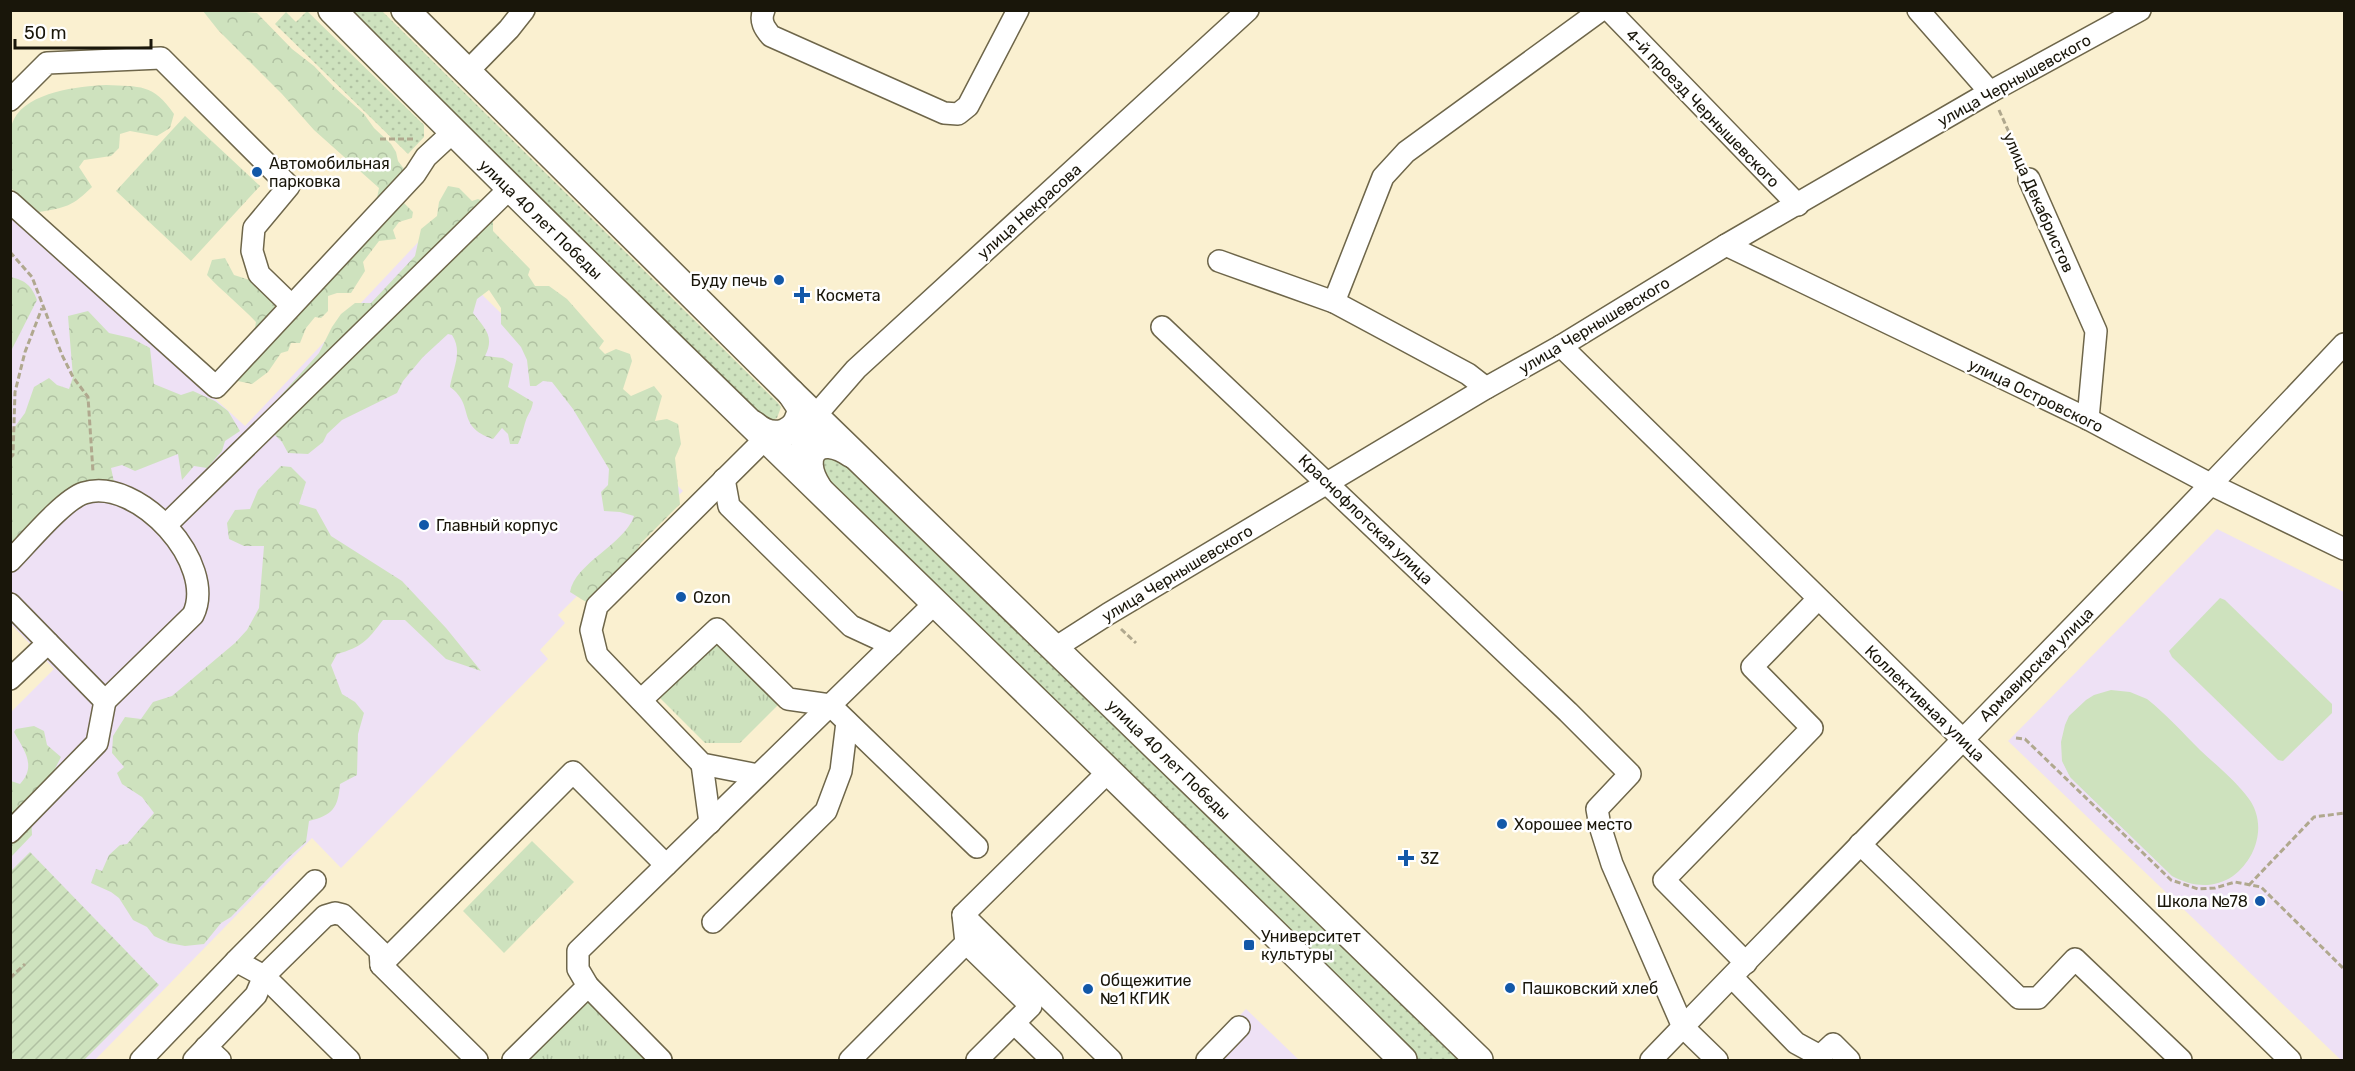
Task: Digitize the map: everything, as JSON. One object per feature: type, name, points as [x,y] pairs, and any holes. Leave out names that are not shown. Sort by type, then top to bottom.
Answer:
[{"type":"main road","name":"улица 40 лет Победы","points":[[332,10],[509,189],[1403,1060]]},
{"type":"main road","name":"улица 40 лет Победы","points":[[405,10],[790,393],[1479,1060]]},
{"type":"main road","name":"улица 40 лет Победы","points":[[759,431],[776,435],[792,429],[798,422],[801,408],[790,393]]},
{"type":"main road","name":"улица 40 лет Победы","points":[[820,491],[809,470],[812,453],[819,446],[826,443],[843,447],[858,459]]},
{"type":"street","points":[[467,72],[509,29],[524,10]]},
{"type":"street","points":[[764,10],[762,13],[763,26],[771,36],[944,113],[958,114],[968,106],[1018,10]]},
{"type":"street","name":"улица Некрасова","points":[[815,416],[856,369],[1248,10]]},
{"type":"street","points":[[1334,302],[1383,177],[1406,152],[1601,10]]},
{"type":"street","name":"4-й проезд Чернышевского","points":[[1609,10],[1798,205]]},
{"type":"street","points":[[1918,10],[1990,92]]},
{"type":"street","name":"улица Чернышевского","points":[[1055,648],[1726,245],[1990,92],[2140,10]]},
{"type":"street","points":[[10,100],[46,63],[161,58],[289,186],[254,228],[252,251],[259,274],[291,305]]},
{"type":"street","points":[[10,202],[216,387],[415,174],[426,157],[453,132]]},
{"type":"street","name":"улица Декабристов","points":[[2030,179],[2096,331],[2088,419]]},
{"type":"street","points":[[166,525],[509,189]]},
{"type":"street","name":"улица Островского","points":[[1726,245],[2088,419],[2212,485],[2344,549]]},
{"type":"street","points":[[1219,261],[1334,302],[1468,374],[1486,388]]},
{"type":"street","name":"Краснофлотская улица","points":[[1162,327],[1569,712],[1630,774],[1597,809],[1600,826],[1612,864],[1683,1028]]},
{"type":"street","name":"Армавирская улица","points":[[1651,1060],[2212,485],[2344,344]]},
{"type":"street","name":"Коллективная улица","points":[[1561,346],[2290,1060]]},
{"type":"street","points":[[794,465],[815,416]]},
{"type":"street","points":[[758,775],[702,764],[597,655],[591,630],[597,606],[724,479],[759,431]]},
{"type":"street","points":[[724,479],[729,506],[745,522],[851,626],[892,645]]},
{"type":"street","points":[[10,561],[66,504],[82,493],[116,492],[136,502],[166,525],[185,552],[199,590],[198,605],[193,615],[105,701],[97,743],[10,832]]},
{"type":"street","points":[[1818,599],[1752,667],[1812,728],[1664,880],[1796,1043],[1820,1056],[1833,1044],[1849,1060]]},
{"type":"street","points":[[661,1060],[588,986],[578,969],[578,951],[935,603]]},
{"type":"street","points":[[10,604],[105,701]]},
{"type":"street","points":[[641,700],[717,629],[788,699],[830,705],[977,847]]},
{"type":"street","points":[[10,679],[48,643]]},
{"type":"street","points":[[713,922],[826,811],[841,771],[848,722]]},
{"type":"street","points":[[702,764],[710,823]]},
{"type":"street","points":[[963,915],[1108,771]]},
{"type":"street","points":[[381,965],[573,772],[666,865]]},
{"type":"street","points":[[1860,844],[2019,998],[2038,998],[2075,959],[2181,1060]]},
{"type":"street","points":[[141,1060],[315,881]]},
{"type":"street","points":[[206,1056],[256,995],[264,976],[325,916],[334,913],[343,915],[381,951],[381,965],[477,1060]]},
{"type":"street","points":[[963,915],[966,943],[1031,1006],[977,1060]]},
{"type":"street","points":[[963,915],[1111,1060]]},
{"type":"street","points":[[850,1060],[966,943]]},
{"type":"street","points":[[236,961],[264,976],[349,1060]]},
{"type":"street","points":[[513,1060],[588,986]]},
{"type":"street","points":[[1014,1023],[1052,1060]]},
{"type":"street","points":[[1207,1060],[1239,1027]]},
{"type":"street","points":[[1683,1028],[1717,1060]]},
{"type":"path","name":"улица Декабристов","points":[[1990,92],[2030,179]]},
{"type":"path","points":[[380,139],[422,139]]},
{"type":"path","points":[[10,252],[32,277],[62,355],[73,377],[88,397],[94,491]]},
{"type":"path","points":[[10,458],[13,455],[15,392],[25,352],[43,306]]},
{"type":"path","points":[[2016,738],[2025,739],[2171,880],[2198,889],[2215,888],[2235,882],[2261,887],[2344,969]]},
{"type":"path","points":[[2249,885],[2314,817],[2344,813]]},
{"type":"path","points":[[10,978],[25,964]]},
{"type":"shaded area","points":[[10,211],[245,426],[423,237],[683,491],[558,615],[565,623],[540,650],[548,659],[341,868],[312,838],[95,1060],[11,1060],[11,712],[54,669],[11,624]]},
{"type":"shaded area","name":"Школа №78","points":[[2217,529],[2344,592],[2344,1060],[2341,1060],[2008,741]]},
{"type":"shaded area","points":[[1246,1009],[1299,1060],[1196,1060]]},
{"type":"green space","points":[[226,10],[257,13],[292,49],[314,66],[364,114],[374,128],[391,144],[398,161],[407,173],[410,191],[403,202],[413,212],[412,218],[399,222],[393,230],[396,239],[379,241],[363,262],[365,271],[351,293],[337,293],[328,296],[328,311],[321,318],[315,317],[306,328],[300,343],[291,343],[288,351],[281,353],[268,372],[252,384],[233,380],[252,344],[256,322],[207,275],[212,260],[225,258],[234,275],[297,295],[375,208],[379,188],[314,130],[282,94],[218,30],[203,11]]},
{"type":"green space","points":[[307,11],[424,125],[424,137],[408,154],[275,24],[286,12],[296,22]]},
{"type":"green space","points":[[348,11],[382,11],[778,403],[781,407],[777,418],[768,422]]},
{"type":"green space","points":[[106,85],[137,87],[152,92],[174,114],[170,128],[157,136],[130,131],[120,134],[119,148],[111,156],[84,160],[79,167],[92,187],[68,205],[39,212],[11,188],[9,143],[14,119],[30,102],[55,92]]},
{"type":"green space","points":[[185,116],[260,186],[191,261],[116,191]]},
{"type":"green space","points":[[448,186],[459,188],[472,201],[478,199],[493,206],[493,231],[530,269],[528,275],[535,286],[549,286],[567,299],[604,341],[599,348],[605,354],[616,349],[630,354],[632,361],[623,389],[631,396],[654,386],[662,396],[655,421],[667,419],[678,424],[681,444],[675,458],[680,504],[641,543],[610,595],[586,602],[570,592],[581,572],[621,536],[634,516],[604,511],[601,492],[608,485],[609,469],[573,409],[552,382],[543,381],[536,386],[530,386],[527,360],[521,347],[501,324],[501,308],[489,290],[477,299],[473,313],[485,328],[489,338],[485,356],[503,358],[513,364],[508,387],[533,402],[518,444],[510,444],[508,434],[502,428],[493,439],[481,434],[470,422],[458,394],[450,387],[457,348],[452,335],[448,334],[423,357],[403,381],[397,393],[342,420],[327,434],[323,442],[308,454],[288,453],[282,442],[261,421],[319,353],[341,314],[355,303],[371,303],[415,256],[421,229],[437,216],[439,202]]},
{"type":"green space","points":[[11,277],[27,284],[37,300],[11,351]]},
{"type":"green space","points":[[88,311],[109,333],[131,338],[150,348],[154,384],[181,395],[193,391],[215,401],[228,411],[240,431],[225,441],[222,451],[207,468],[194,466],[182,480],[178,454],[135,471],[122,465],[111,468],[116,491],[81,498],[71,486],[63,510],[11,567],[11,432],[25,413],[34,387],[49,378],[57,385],[69,389],[73,377],[68,316]]},
{"type":"green space","points":[[825,457],[841,461],[1460,1060],[1418,1060],[822,481],[818,464]]},
{"type":"green space","points":[[281,466],[291,467],[306,482],[299,504],[316,509],[331,536],[402,581],[446,628],[481,671],[446,659],[405,620],[383,620],[363,642],[337,654],[331,665],[342,694],[355,702],[364,713],[358,734],[357,775],[340,784],[336,805],[329,813],[309,821],[306,842],[231,917],[221,923],[204,944],[185,946],[169,943],[154,936],[147,927],[133,920],[119,898],[91,883],[96,869],[102,871],[109,855],[120,845],[127,844],[154,813],[142,797],[122,784],[117,773],[124,767],[112,753],[113,736],[125,717],[141,719],[153,702],[172,696],[235,643],[247,630],[259,608],[264,546],[244,546],[229,539],[227,523],[235,510],[250,509],[258,490]]},
{"type":"green space","points":[[2220,598],[2225,600],[2332,704],[2332,713],[2283,761],[2278,760],[2172,657],[2169,651]]},
{"type":"green space","points":[[718,641],[779,704],[740,743],[705,743],[659,697]]},
{"type":"green space","points":[[2111,690],[2130,692],[2147,699],[2168,717],[2249,799],[2257,819],[2257,840],[2248,860],[2233,876],[2218,883],[2203,885],[2172,876],[2070,777],[2062,761],[2061,742],[2069,716],[2094,695]]},
{"type":"green space","points":[[34,726],[44,731],[47,745],[61,757],[31,816],[32,835],[11,857],[11,781],[20,784],[28,771],[25,752],[14,732],[16,729]]},
{"type":"green space","points":[[532,841],[574,882],[504,953],[463,911]]},
{"type":"green space","points":[[30,852],[159,985],[84,1060],[11,1060],[11,871]]},
{"type":"green space","points":[[587,998],[649,1060],[524,1060]]},
{"type":"place","name":"Автомобильная парковка","points":[[257,172]]},
{"type":"place","name":"Буду печь","points":[[779,280]]},
{"type":"place","name":"Космета","points":[[802,295]]},
{"type":"place","name":"Главный корпус","points":[[424,525]]},
{"type":"place","name":"Ozon","points":[[681,597]]},
{"type":"place","name":"Хорошее место","points":[[1502,824]]},
{"type":"place","name":"3Z","points":[[1406,858]]},
{"type":"place","name":"Школа №78","points":[[2260,901]]},
{"type":"place","name":"Университет культуры","points":[[1249,945]]},
{"type":"place","name":"Пашковский хлеб","points":[[1510,988]]},
{"type":"place","name":"Общежитие №1 КГИК","points":[[1088,989]]}]
